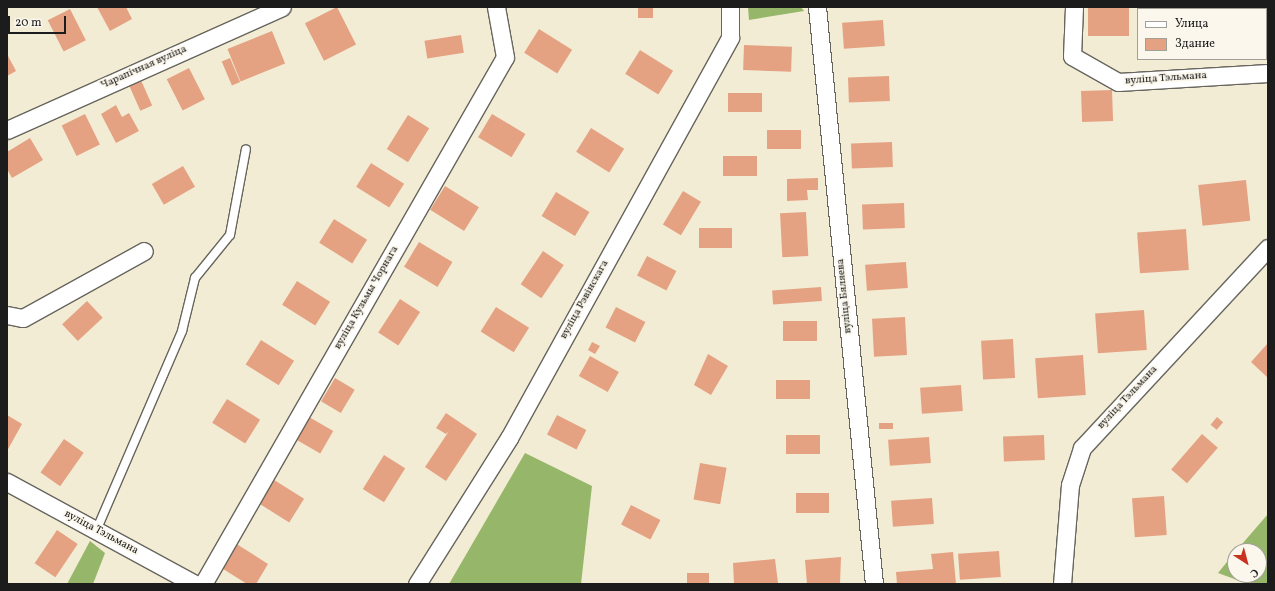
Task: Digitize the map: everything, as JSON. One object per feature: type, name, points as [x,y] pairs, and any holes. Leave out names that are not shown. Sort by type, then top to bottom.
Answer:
[{"type":"street","name":"Чарапічная вуліца","points":[[7,130],[282,7]]},
{"type":"street","name":"вуліца Кузьмы Чорнага","points":[[203,584],[505,57],[496,7]]},
{"type":"street","name":"вуліца Рэвінскага","points":[[417,584],[508,438],[730,37],[730,7]]},
{"type":"street","name":"вуліца Бяляева","points":[[817,7],[874,584]]},
{"type":"street","name":"вуліца Тэльмана","points":[[1074,7],[1072,56],[1118,82],[1268,73]]},
{"type":"street","name":"вуліца Тэльмана","points":[[1062,584],[1070,485],[1082,448],[1268,248]]},
{"type":"street","points":[[7,315],[23,318],[144,250]]},
{"type":"street","name":"вуліца Тэльмана","points":[[7,482],[195,584]]},
{"type":"lane","points":[[96,531],[182,331],[195,278],[230,234],[246,149]]},
{"type":"green space","points":[[748,7],[801,7],[804,11],[749,20]]},
{"type":"green space","points":[[525,453],[592,486],[581,584],[449,584]]},
{"type":"green space","points":[[1268,514],[1268,584],[1245,583],[1267,583],[1267,543],[1243,543]]},
{"type":"green space","points":[[90,541],[105,553],[93,584],[67,584]]},
{"type":"green space","points":[[1227,562],[1227,576],[1218,573]]},
{"type":"building","points":[[97,7],[126,7],[132,19],[110,31]]},
{"type":"building","points":[[337,7],[356,44],[324,61],[305,23]]},
{"type":"building","points":[[638,7],[653,7],[653,18],[638,18]]},
{"type":"building","points":[[1088,7],[1129,7],[1129,36],[1088,36]]},
{"type":"building","points":[[70,9],[86,40],[64,52],[48,20]]},
{"type":"building","points":[[1267,16],[1268,16],[1267,45]]},
{"type":"building","points":[[883,20],[885,46],[844,49],[842,23]]},
{"type":"building","points":[[539,29],[572,50],[557,73],[524,53]]},
{"type":"building","points":[[272,31],[285,63],[241,81],[227,49]]},
{"type":"building","points":[[461,35],[464,53],[427,59],[424,41]]},
{"type":"building","points":[[744,45],[792,47],[791,72],[743,70]]},
{"type":"building","points":[[640,50],[673,71],[658,94],[625,74]]},
{"type":"building","points":[[7,54],[16,71],[7,76]]},
{"type":"building","points":[[230,58],[240,82],[232,85],[222,62]]},
{"type":"building","points":[[189,68],[205,99],[183,111],[167,79]]},
{"type":"building","points":[[889,76],[890,101],[849,102],[848,77]]},
{"type":"building","points":[[140,78],[152,105],[140,111],[128,83]]},
{"type":"building","points":[[1112,90],[1113,121],[1082,122],[1081,91]]},
{"type":"building","points":[[728,93],[762,93],[762,112],[728,112]]},
{"type":"building","points":[[116,105],[122,117],[129,113],[139,131],[116,143],[101,114]]},
{"type":"building","points":[[85,114],[100,145],[77,156],[62,125]]},
{"type":"building","points":[[492,114],[525,134],[512,157],[478,137]]},
{"type":"building","points":[[408,115],[429,128],[408,162],[387,149]]},
{"type":"building","points":[[591,128],[624,149],[609,172],[576,152]]},
{"type":"building","points":[[767,130],[801,130],[801,149],[767,149]]},
{"type":"building","points":[[30,138],[43,160],[12,178],[7,169],[7,152]]},
{"type":"building","points":[[892,142],[893,167],[852,168],[851,143]]},
{"type":"building","points":[[723,156],[757,156],[757,176],[723,176]]},
{"type":"building","points":[[371,163],[404,184],[389,207],[356,187]]},
{"type":"building","points":[[183,166],[195,187],[164,205],[152,184]]},
{"type":"building","points":[[818,178],[818,190],[807,190],[808,200],[787,201],[787,179]]},
{"type":"building","points":[[1246,180],[1250,221],[1203,226],[1198,185]]},
{"type":"building","points":[[445,186],[479,207],[464,231],[430,210]]},
{"type":"building","points":[[683,191],[701,202],[681,235],[663,224]]},
{"type":"building","points":[[556,192],[589,212],[575,236],[542,216]]},
{"type":"building","points":[[904,203],[905,228],[863,229],[862,204]]},
{"type":"building","points":[[806,212],[808,256],[782,257],[780,213]]},
{"type":"building","points":[[334,219],[367,240],[352,263],[319,243]]},
{"type":"building","points":[[699,228],[732,228],[732,248],[699,248]]},
{"type":"building","points":[[1186,229],[1189,270],[1140,273],[1137,232]]},
{"type":"building","points":[[419,242],[452,262],[437,287],[404,267]]},
{"type":"building","points":[[543,251],[564,265],[541,298],[521,284]]},
{"type":"building","points":[[647,256],[676,271],[666,291],[637,276]]},
{"type":"building","points":[[906,262],[908,288],[867,291],[865,265]]},
{"type":"building","points":[[297,281],[330,302],[315,325],[282,305]]},
{"type":"building","points":[[821,287],[822,301],[773,304],[772,290]]},
{"type":"building","points":[[400,299],[420,312],[398,346],[378,333]]},
{"type":"building","points":[[87,301],[103,318],[78,341],[62,324]]},
{"type":"building","points":[[496,307],[529,328],[514,352],[481,332]]},
{"type":"building","points":[[616,307],[645,322],[635,342],[606,327]]},
{"type":"building","points":[[1144,310],[1147,350],[1098,353],[1095,313]]},
{"type":"building","points":[[905,317],[907,355],[874,357],[872,319]]},
{"type":"building","points":[[783,321],[817,321],[817,341],[783,341]]},
{"type":"building","points":[[1013,339],[1015,378],[983,380],[981,341]]},
{"type":"building","points":[[261,340],[294,361],[279,385],[246,365]]},
{"type":"building","points":[[592,342],[600,346],[595,354],[588,350]]},
{"type":"building","points":[[1268,343],[1268,378],[1251,362]]},
{"type":"building","points":[[708,354],[728,366],[711,395],[694,385]]},
{"type":"building","points":[[1083,355],[1086,395],[1038,398],[1035,358]]},
{"type":"building","points":[[590,356],[619,372],[608,392],[579,376]]},
{"type":"building","points":[[335,378],[355,390],[341,413],[321,401]]},
{"type":"building","points":[[776,380],[810,380],[810,399],[776,399]]},
{"type":"building","points":[[961,385],[963,411],[922,414],[920,388]]},
{"type":"building","points":[[227,399],[260,420],[245,443],[212,423]]},
{"type":"building","points":[[446,413],[477,434],[446,481],[425,467],[449,431],[446,434],[436,428]]},
{"type":"building","points":[[7,415],[22,424],[7,451]]},
{"type":"building","points":[[557,415],[586,430],[576,450],[547,435]]},
{"type":"building","points":[[309,417],[333,431],[320,454],[296,440]]},
{"type":"building","points":[[1217,417],[1223,422],[1217,430],[1211,425]]},
{"type":"building","points":[[879,423],[893,423],[893,429],[879,429]]},
{"type":"building","points":[[1202,434],[1218,448],[1187,483],[1171,469]]},
{"type":"building","points":[[786,435],[820,435],[820,454],[786,454]]},
{"type":"building","points":[[1044,435],[1045,460],[1004,461],[1003,436]]},
{"type":"building","points":[[929,437],[931,463],[890,466],[888,440]]},
{"type":"building","points":[[64,439],[84,453],[60,486],[40,473]]},
{"type":"building","points":[[384,455],[405,468],[384,502],[363,489]]},
{"type":"building","points":[[700,463],[727,468],[720,504],[694,499]]},
{"type":"building","points":[[271,478],[304,499],[289,522],[256,502]]},
{"type":"building","points":[[796,493],[829,493],[829,513],[796,513]]},
{"type":"building","points":[[1164,496],[1167,535],[1135,537],[1132,498]]},
{"type":"building","points":[[932,498],[934,524],[893,527],[891,501]]},
{"type":"building","points":[[631,505],[660,520],[650,540],[621,525]]},
{"type":"building","points":[[57,530],[78,544],[55,577],[35,563]]},
{"type":"building","points":[[235,543],[268,564],[256,584],[247,584],[220,567]]},
{"type":"building","points":[[999,551],[1001,577],[960,580],[958,554]]},
{"type":"building","points":[[953,552],[956,584],[897,584],[896,572],[933,569],[931,554]]},
{"type":"building","points":[[841,557],[840,584],[807,584],[805,560]]},
{"type":"building","points":[[775,559],[778,583],[734,584],[733,563]]},
{"type":"building","points":[[687,573],[709,573],[709,584],[687,584]]}]
